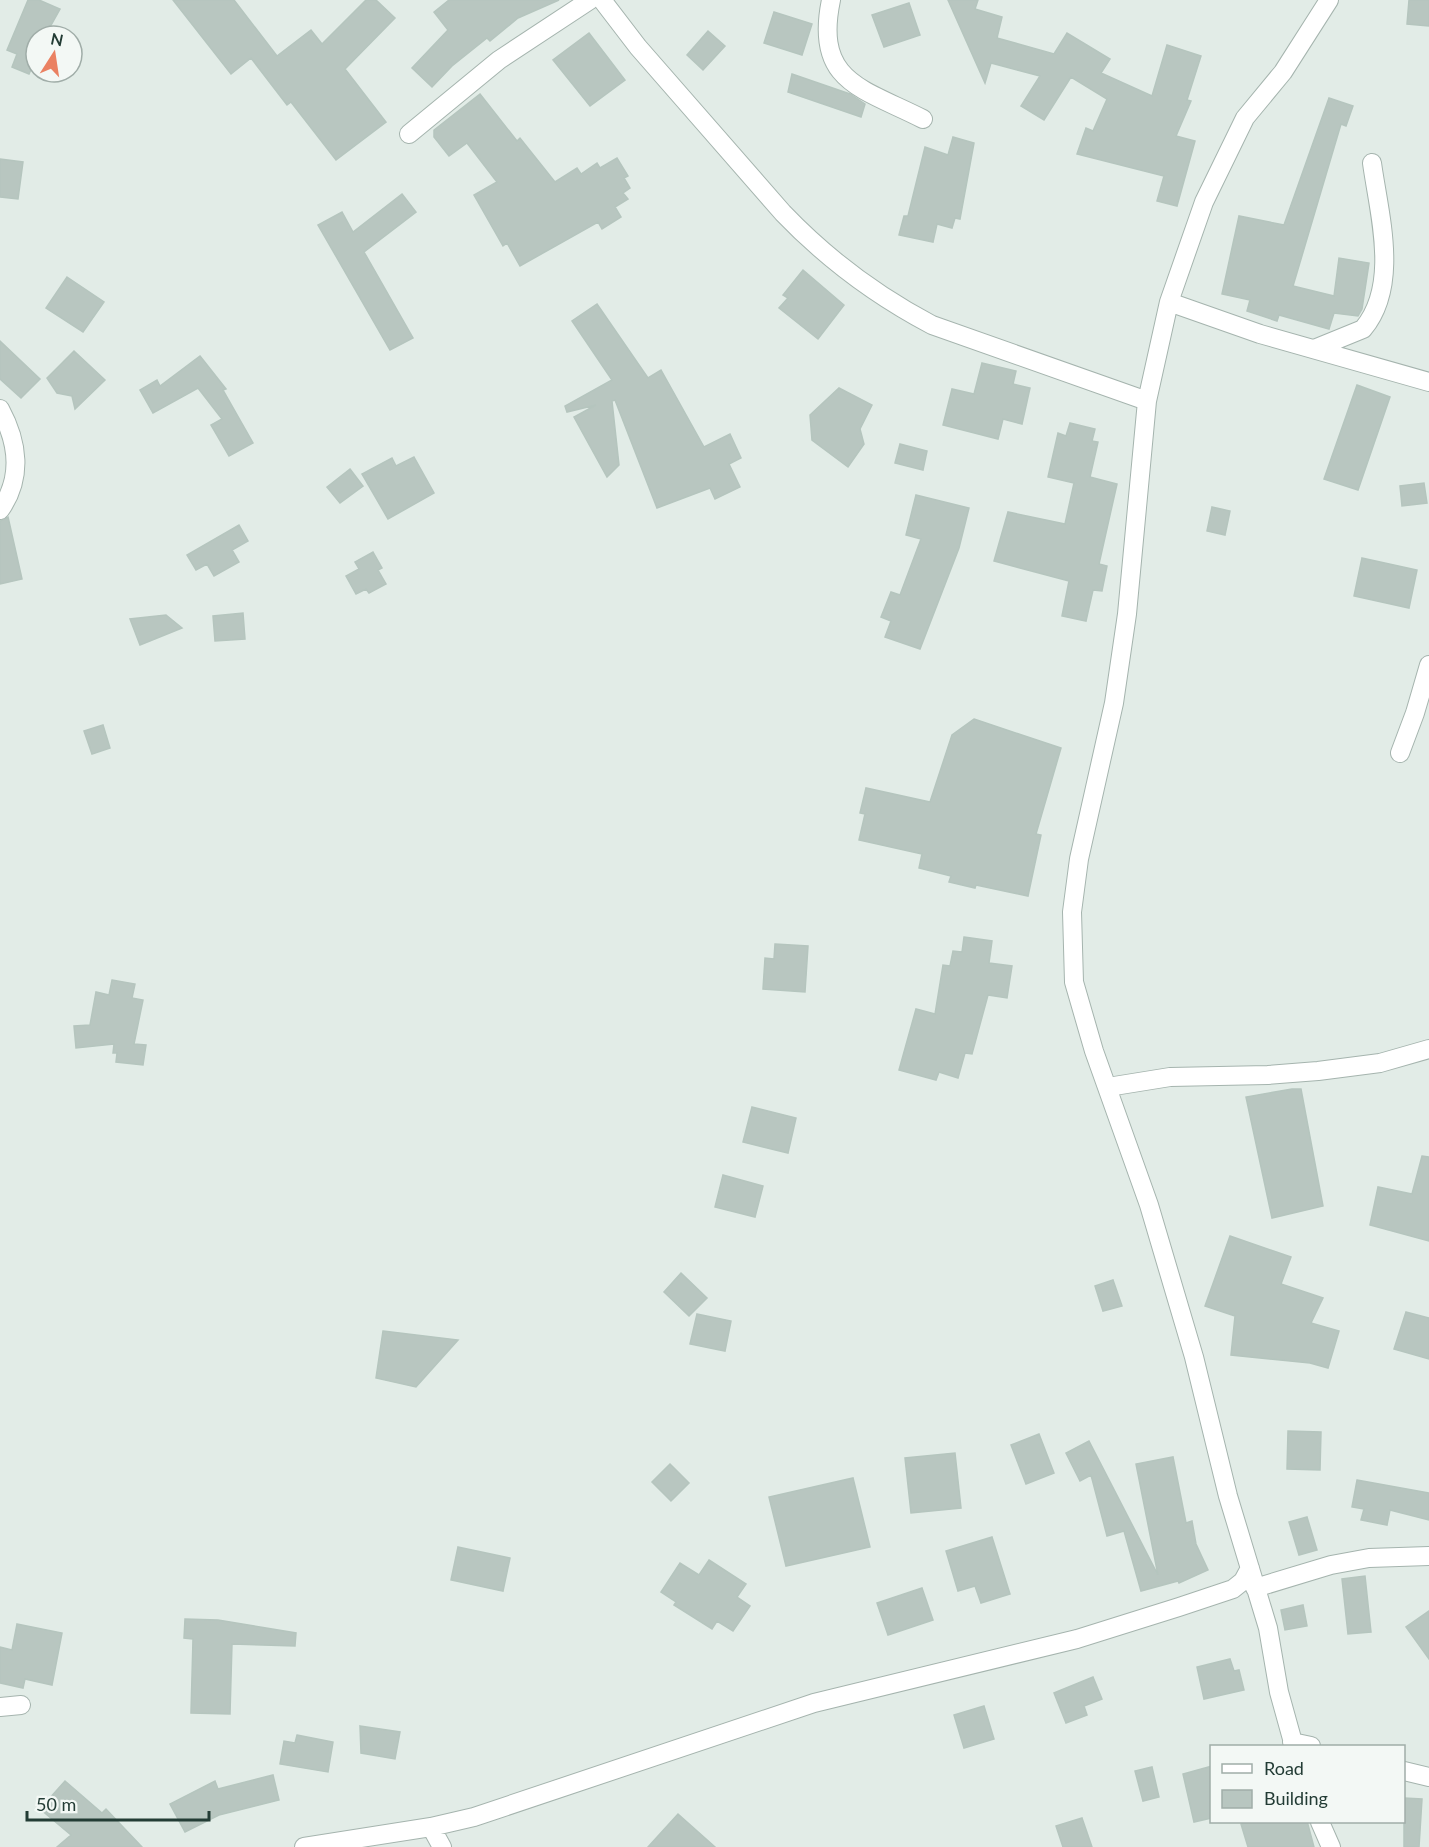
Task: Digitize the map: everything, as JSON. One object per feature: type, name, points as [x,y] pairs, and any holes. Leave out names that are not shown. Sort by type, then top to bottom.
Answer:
[{"type":"street","points":[[409,134],[499,60],[590,0]]},
{"type":"street","points":[[602,0],[638,47],[783,213],[804,235],[852,273],[903,309],[932,324],[1147,401]]},
{"type":"street","points":[[831,0],[828,14],[830,54],[845,79],[923,119]]},
{"type":"street","points":[[1293,1744],[1279,1692],[1268,1628],[1255,1588],[1194,1357],[1149,1205],[1074,982],[1072,912],[1079,859],[1108,731],[1119,669],[1147,401],[1169,302],[1204,201],[1245,118],[1283,72],[1329,0]]},
{"type":"street","points":[[1314,349],[1363,329],[1378,299],[1383,262],[1372,163]]},
{"type":"street","points":[[1169,302],[1260,334],[1429,382]]},
{"type":"street","points":[[0,409],[10,428],[16,465],[9,498],[0,510]]},
{"type":"street","points":[[1400,753],[1429,665]]},
{"type":"street","points":[[1108,1087],[1170,1077],[1268,1075],[1318,1071],[1380,1063],[1429,1049]]},
{"type":"street","points":[[1255,1588],[1331,1564],[1369,1558],[1429,1556]]},
{"type":"street","points":[[304,1847],[431,1827],[511,1805],[814,1703],[1077,1639],[1233,1589],[1243,1581],[1250,1569]]},
{"type":"street","points":[[0,1707],[21,1705]]},
{"type":"street","points":[[1405,1771],[1429,1778]]},
{"type":"street","points":[[1321,1823],[1331,1847]]},
{"type":"street","points":[[431,1827],[442,1847]]},
{"type":"building","points":[[28,0],[39,0],[60,9],[52,24],[24,24],[24,72],[12,67],[17,54],[7,50]]},
{"type":"building","points":[[173,0],[234,0],[277,56],[311,30],[322,44],[366,0],[376,0],[395,18],[345,69],[386,122],[336,160],[291,102],[287,105],[251,58],[231,74]]},
{"type":"building","points":[[449,0],[559,0],[518,18],[490,41],[487,38],[452,66],[432,87],[412,68],[448,30],[434,12]]},
{"type":"building","points":[[948,0],[978,0],[975,9],[1002,17],[997,38],[1054,54],[1067,33],[1110,59],[1101,73],[1152,96],[1167,45],[1201,56],[1187,100],[1191,101],[1176,136],[1195,141],[1177,206],[1157,201],[1164,176],[1077,154],[1086,128],[1093,131],[1107,99],[1071,77],[1044,120],[1021,106],[1040,76],[991,63],[985,83]]},
{"type":"building","points":[[1409,0],[1429,0],[1429,26],[1407,24]]},
{"type":"building","points":[[909,3],[920,35],[884,47],[872,15]]},
{"type":"building","points":[[774,12],[812,24],[802,55],[764,43]]},
{"type":"building","points":[[708,31],[725,46],[703,70],[687,55]]},
{"type":"building","points":[[589,33],[625,80],[590,106],[553,60]]},
{"type":"building","points":[[792,74],[850,94],[865,104],[861,117],[788,92]]},
{"type":"building","points":[[480,94],[517,141],[520,138],[555,182],[577,168],[581,174],[597,163],[600,168],[617,158],[628,176],[624,178],[630,188],[623,193],[628,199],[615,207],[621,217],[602,229],[598,222],[520,266],[507,243],[503,246],[474,195],[497,182],[467,143],[449,156],[434,137],[434,130]]},
{"type":"building","points":[[1329,98],[1353,106],[1346,126],[1341,124],[1293,286],[1334,296],[1339,258],[1369,263],[1362,309],[1358,316],[1334,313],[1329,329],[1279,315],[1277,321],[1247,311],[1250,300],[1222,294],[1239,216],[1284,225]]},
{"type":"building","points":[[953,137],[974,143],[960,219],[955,218],[952,228],[937,224],[933,242],[899,235],[904,216],[908,216],[925,147],[948,155]]},
{"type":"building","points":[[0,159],[23,162],[18,199],[0,197]]},
{"type":"building","points":[[402,194],[416,212],[364,252],[413,338],[390,350],[318,225],[342,212],[353,232]]},
{"type":"building","points":[[803,270],[844,305],[818,339],[779,308],[788,298],[783,295]]},
{"type":"building","points":[[67,277],[104,302],[83,332],[46,308]]},
{"type":"building","points":[[597,304],[648,378],[661,370],[704,447],[730,434],[741,458],[729,464],[740,487],[715,499],[710,488],[657,508],[615,400],[612,401],[619,465],[607,477],[574,417],[596,405],[567,412],[565,406],[612,380],[572,321]]},
{"type":"building","points":[[0,341],[40,379],[21,398],[0,379]]},
{"type":"building","points":[[74,351],[105,380],[75,409],[72,396],[57,393],[47,378]]},
{"type":"building","points":[[200,356],[226,389],[223,390],[253,443],[229,456],[211,425],[222,419],[198,388],[153,413],[140,390],[157,380],[160,386]]},
{"type":"building","points":[[982,363],[1016,371],[1013,384],[1030,388],[1022,424],[1003,419],[998,439],[943,425],[952,389],[974,394]]},
{"type":"building","points":[[1357,385],[1390,397],[1358,490],[1324,479]]},
{"type":"building","points":[[839,388],[872,405],[860,429],[864,444],[848,467],[812,440],[810,415]]},
{"type":"building","points":[[1070,423],[1095,429],[1092,441],[1098,442],[1090,477],[1117,484],[1099,564],[1107,566],[1102,591],[1093,590],[1086,621],[1062,616],[1069,581],[994,561],[1008,512],[1065,524],[1074,483],[1048,477],[1058,433],[1066,436]]},
{"type":"building","points":[[900,444],[927,451],[923,470],[895,463]]},
{"type":"building","points":[[414,457],[434,493],[388,519],[362,474],[392,458],[396,466]]},
{"type":"building","points":[[350,469],[363,486],[340,503],[327,487]]},
{"type":"building","points":[[1424,483],[1427,503],[1402,506],[1400,486]]},
{"type":"building","points":[[916,495],[969,508],[959,548],[920,649],[885,637],[891,621],[881,617],[891,592],[900,595],[921,539],[906,535]]},
{"type":"building","points":[[1212,507],[1230,511],[1225,535],[1207,531]]},
{"type":"building","points":[[8,517],[22,579],[0,584],[0,521]]},
{"type":"building","points":[[239,525],[248,541],[232,550],[239,562],[214,576],[207,564],[196,570],[187,555]]},
{"type":"building","points":[[373,552],[382,568],[378,570],[386,584],[369,593],[366,589],[356,594],[346,576],[359,569],[355,562]]},
{"type":"building","points":[[1362,558],[1417,570],[1409,608],[1354,596]]},
{"type":"building","points":[[243,613],[245,639],[215,641],[213,616]]},
{"type":"building","points":[[166,615],[182,628],[140,645],[130,619]]},
{"type":"building","points":[[974,719],[1061,748],[1036,834],[1041,835],[1028,896],[949,882],[951,876],[919,868],[922,854],[859,840],[865,814],[860,813],[866,788],[930,802],[952,735]]},
{"type":"building","points":[[103,725],[110,748],[92,754],[84,731]]},
{"type":"building","points":[[964,937],[992,941],[989,963],[1012,966],[1007,998],[988,995],[972,1054],[965,1053],[958,1078],[939,1072],[936,1080],[899,1070],[916,1009],[935,1014],[943,965],[950,966],[953,951],[962,952]]},
{"type":"building","points":[[775,944],[808,946],[805,992],[763,989],[765,958],[774,959]]},
{"type":"building","points":[[112,980],[135,984],[132,998],[143,1000],[134,1044],[146,1045],[143,1065],[116,1062],[117,1053],[113,1053],[114,1044],[76,1048],[74,1026],[90,1025],[96,992],[109,995]]},
{"type":"building","points":[[1301,1089],[1323,1206],[1272,1218],[1246,1097]]},
{"type":"building","points":[[752,1107],[796,1118],[788,1153],[743,1142]]},
{"type":"building","points":[[1422,1156],[1429,1157],[1429,1241],[1370,1225],[1378,1187],[1412,1194]]},
{"type":"building","points":[[723,1175],[763,1186],[755,1217],[715,1207]]},
{"type":"building","points":[[1230,1236],[1291,1257],[1281,1284],[1323,1298],[1311,1323],[1339,1331],[1328,1368],[1310,1363],[1231,1355],[1235,1316],[1205,1306]]},
{"type":"building","points":[[681,1273],[707,1298],[689,1316],[664,1292]]},
{"type":"building","points":[[1113,1280],[1122,1306],[1103,1311],[1095,1286]]},
{"type":"building","points":[[1406,1312],[1429,1318],[1429,1359],[1394,1349]]},
{"type":"building","points":[[697,1314],[731,1321],[725,1351],[690,1344]]},
{"type":"building","points":[[383,1331],[458,1340],[416,1387],[376,1378]]},
{"type":"building","points":[[1288,1431],[1321,1432],[1320,1470],[1287,1469]]},
{"type":"building","points":[[1039,1434],[1054,1473],[1026,1484],[1011,1445]]},
{"type":"building","points":[[1089,1441],[1158,1575],[1136,1464],[1173,1457],[1186,1523],[1192,1521],[1196,1544],[1208,1570],[1179,1583],[1178,1581],[1141,1591],[1124,1531],[1107,1536],[1091,1475],[1080,1481],[1066,1453]]},
{"type":"building","points":[[955,1453],[961,1508],[911,1513],[905,1458]]},
{"type":"building","points":[[670,1464],[689,1483],[671,1501],[652,1482]]},
{"type":"building","points":[[853,1478],[870,1547],[786,1566],[769,1497]]},
{"type":"building","points":[[1357,1480],[1429,1493],[1429,1520],[1390,1510],[1387,1525],[1361,1520],[1364,1509],[1352,1507]]},
{"type":"building","points":[[1307,1517],[1317,1550],[1299,1555],[1289,1522]]},
{"type":"building","points":[[992,1537],[1010,1594],[981,1603],[975,1586],[958,1591],[946,1551]]},
{"type":"building","points":[[458,1547],[510,1558],[503,1591],[451,1580]]},
{"type":"building","points":[[709,1560],[746,1584],[737,1597],[750,1606],[733,1631],[717,1621],[712,1629],[674,1605],[676,1602],[661,1592],[680,1563],[699,1575]]},
{"type":"building","points":[[1365,1576],[1371,1632],[1348,1634],[1342,1579]]},
{"type":"building","points":[[922,1588],[933,1620],[888,1635],[877,1603]]},
{"type":"building","points":[[1303,1605],[1307,1626],[1285,1630],[1281,1610]]},
{"type":"building","points":[[1429,1611],[1429,1659],[1406,1627]]},
{"type":"building","points":[[185,1619],[218,1620],[296,1633],[295,1646],[232,1644],[230,1714],[191,1713],[193,1639],[184,1638]]},
{"type":"building","points":[[17,1624],[62,1633],[52,1685],[25,1679],[23,1688],[0,1683],[0,1647],[12,1650]]},
{"type":"building","points":[[1230,1659],[1234,1671],[1239,1670],[1244,1690],[1204,1699],[1197,1667]]},
{"type":"building","points":[[1093,1677],[1102,1699],[1084,1706],[1087,1715],[1066,1723],[1054,1693]]},
{"type":"building","points":[[984,1706],[994,1739],[964,1748],[954,1715]]},
{"type":"building","points":[[360,1726],[400,1732],[395,1759],[361,1753]]},
{"type":"building","points":[[297,1735],[333,1742],[328,1772],[280,1764],[284,1741],[295,1743]]},
{"type":"building","points":[[1152,1767],[1159,1797],[1143,1801],[1135,1771]]},
{"type":"building","points":[[1210,1767],[1210,1818],[1194,1822],[1183,1774]]},
{"type":"building","points":[[273,1775],[279,1800],[219,1815],[185,1832],[170,1804],[215,1781],[218,1789]]},
{"type":"building","points":[[65,1781],[102,1813],[106,1809],[142,1847],[57,1847],[71,1835],[40,1809]]},
{"type":"building","points":[[1405,1798],[1422,1799],[1419,1847],[1404,1847]]},
{"type":"building","points":[[678,1814],[715,1847],[648,1847]]},
{"type":"building","points":[[1082,1818],[1092,1847],[1063,1847],[1056,1826]]},
{"type":"building","points":[[1308,1823],[1314,1847],[1248,1847],[1241,1824]]}]
